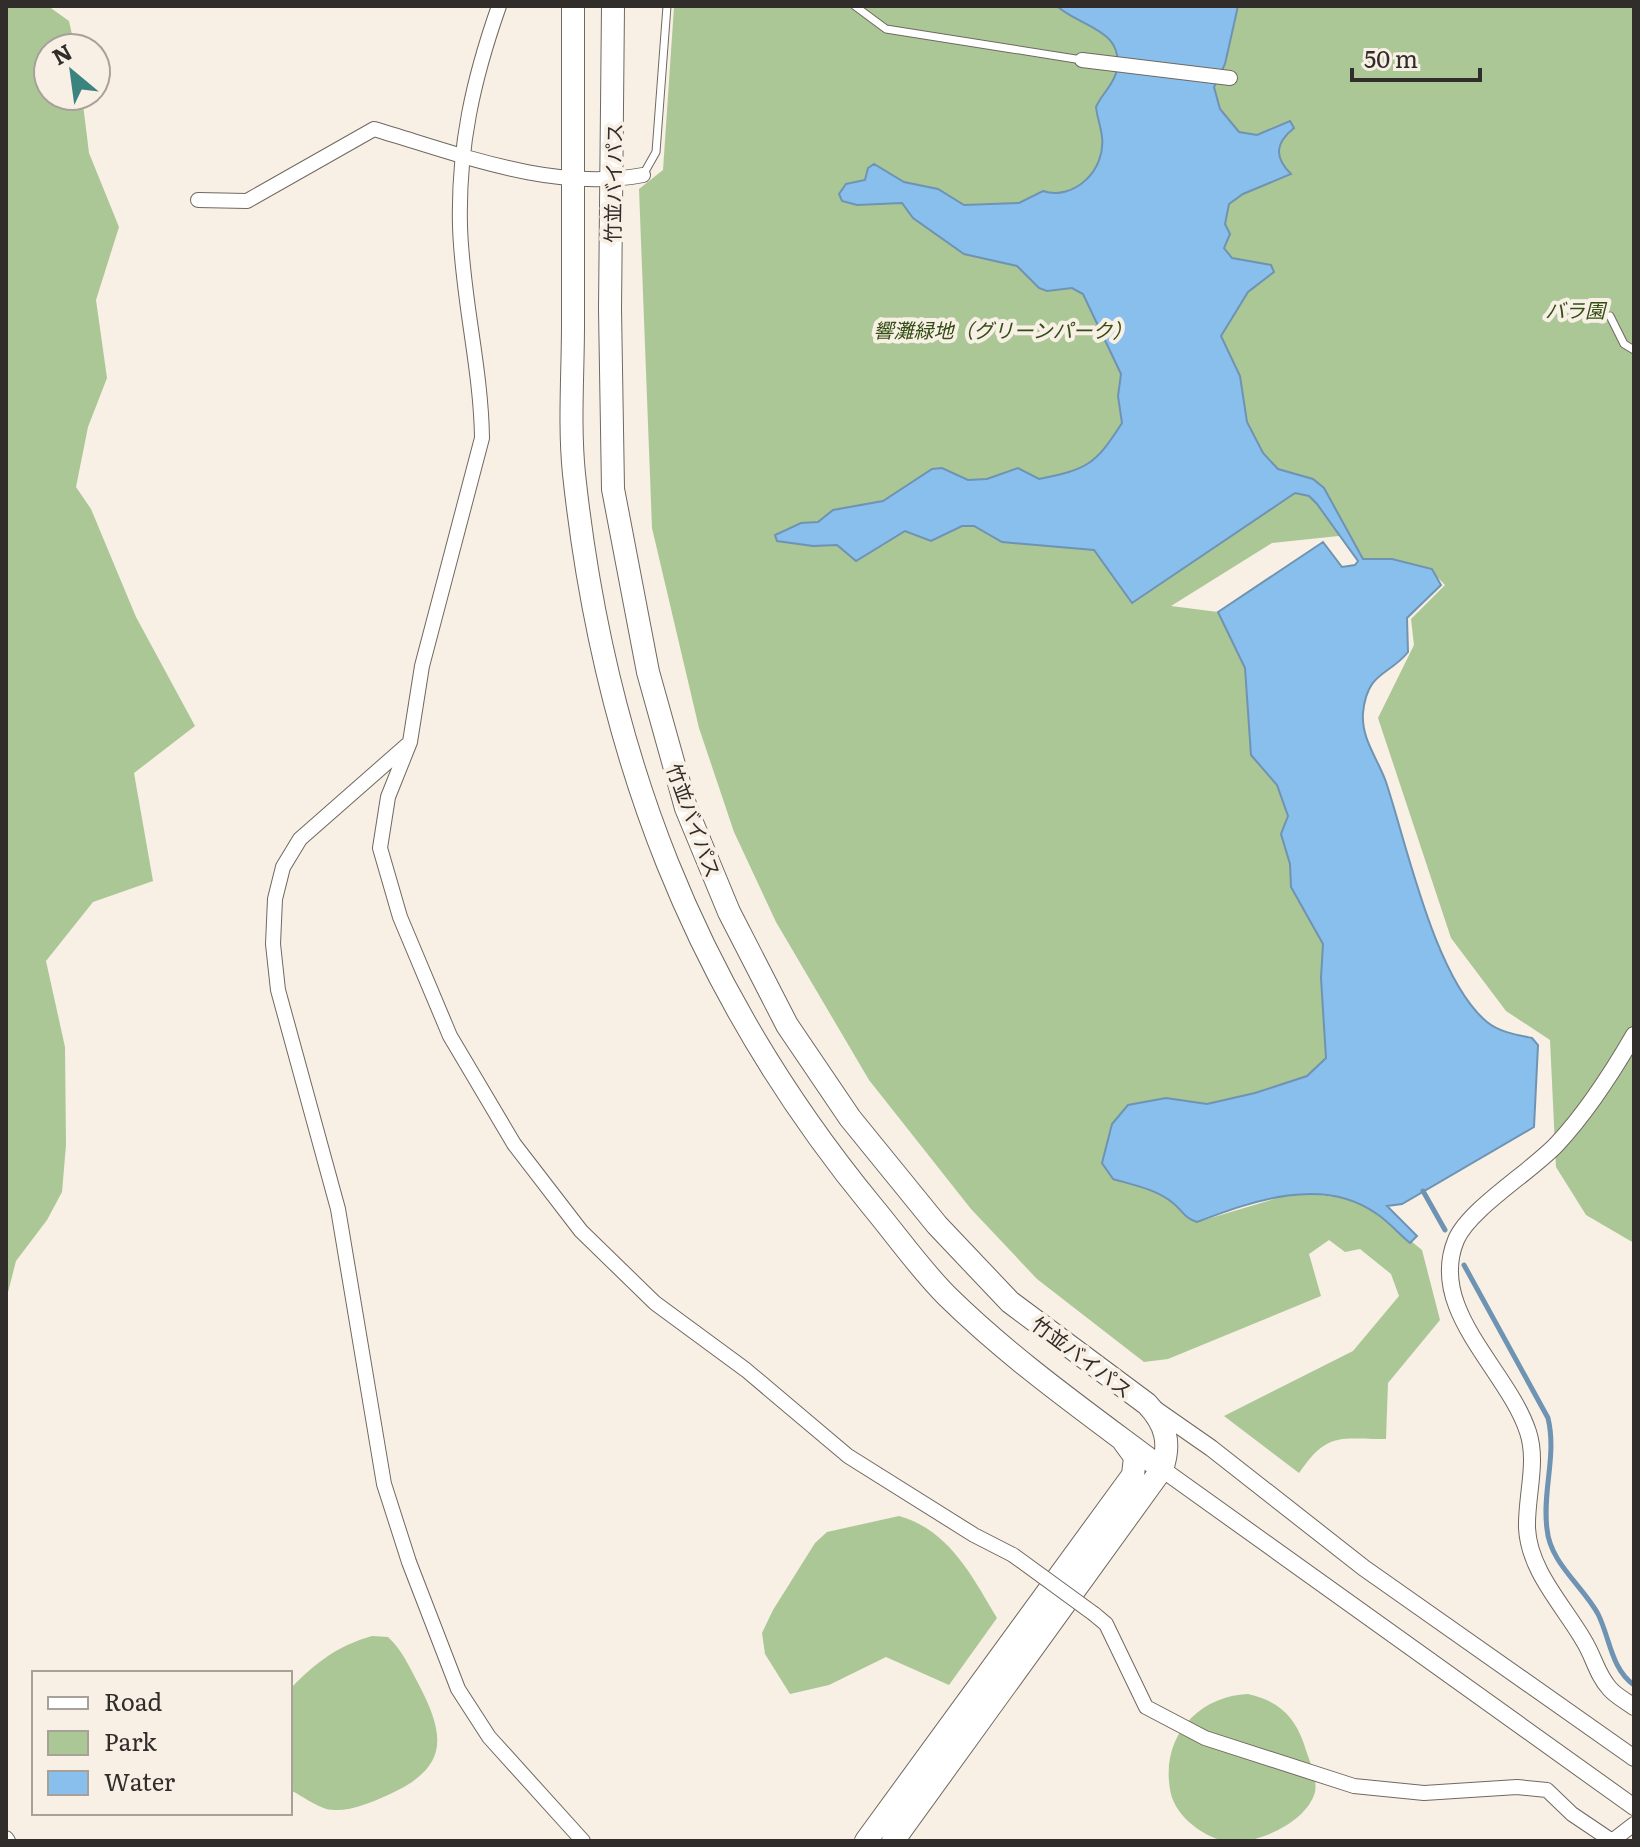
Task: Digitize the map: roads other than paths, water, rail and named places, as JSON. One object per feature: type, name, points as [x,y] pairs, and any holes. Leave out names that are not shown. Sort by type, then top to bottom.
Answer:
[{"type":"highway","name":"竹並バイパス","points":[[573,6],[573,470],[596,625],[648,819],[691,920],[745,1027],[797,1110],[943,1293],[982,1329],[1121,1438],[1148,1472]]},
{"type":"highway","name":"竹並バイパス","points":[[613,6],[613,489],[648,672],[686,808],[729,912],[787,1025],[850,1118],[937,1225],[1010,1302],[1147,1404],[1159,1416],[1168,1442]]},
{"type":"highway","points":[[893,1841],[1168,1442]]},
{"type":"highway","points":[[866,1841],[1148,1472]]},
{"type":"street","points":[[499,6],[470,95],[462,154],[460,228],[482,406],[482,438],[422,666],[410,742],[388,797],[380,848],[400,917],[450,1036],[514,1144],[581,1231],[655,1303],[746,1370],[848,1456],[974,1535],[1013,1555],[1106,1624],[1146,1707],[1205,1738],[1354,1786],[1424,1793],[1517,1787],[1547,1790],[1572,1814],[1612,1841],[1634,1824]]},
{"type":"street","points":[[1082,60],[1230,78]]},
{"type":"street","points":[[198,200],[247,201],[374,129],[573,181],[612,181],[643,175]]},
{"type":"street","points":[[410,742],[300,839],[283,867],[275,899],[273,944],[278,990],[338,1209],[384,1484],[409,1562],[458,1689],[489,1737],[583,1841]]},
{"type":"street","points":[[1634,1035],[1611,1075],[1557,1145],[1478,1214],[1458,1236],[1450,1259],[1450,1288],[1461,1314],[1519,1409],[1530,1435],[1532,1464],[1527,1530],[1541,1575],[1586,1643],[1597,1671],[1611,1690],[1634,1707]]},
{"type":"street","points":[[1147,1404],[1195,1437],[1364,1568],[1634,1758]]},
{"type":"street","points":[[1168,1442],[1195,1437]]},
{"type":"street","points":[[1148,1472],[1184,1485],[1634,1807]]},
{"type":"lane","points":[[643,175],[656,152],[667,6]]},
{"type":"lane","points":[[855,6],[886,29],[1082,60]]},
{"type":"lane","points":[[1610,316],[1624,344],[1634,350]]},
{"type":"water","points":[[1057,6],[1238,6],[1225,64],[1214,87],[1220,109],[1239,132],[1257,135],[1290,121],[1294,128],[1283,139],[1279,150],[1282,162],[1291,174],[1243,194],[1229,204],[1225,224],[1230,234],[1224,248],[1232,258],[1271,265],[1274,272],[1248,292],[1221,336],[1240,376],[1247,422],[1263,453],[1278,469],[1313,479],[1324,488],[1363,559],[1392,559],[1432,569],[1441,585],[1407,618],[1408,652],[1369,689],[1363,713],[1365,732],[1386,782],[1425,910],[1452,975],[1469,1002],[1487,1022],[1503,1031],[1532,1038],[1538,1045],[1534,1127],[1402,1204],[1387,1206],[1417,1236],[1410,1243],[1377,1214],[1356,1202],[1334,1196],[1311,1194],[1264,1200],[1197,1222],[1159,1194],[1113,1179],[1102,1163],[1112,1124],[1128,1105],[1166,1098],[1207,1104],[1255,1093],[1307,1076],[1326,1058],[1321,978],[1323,944],[1291,887],[1290,864],[1281,834],[1288,816],[1277,785],[1251,755],[1245,668],[1218,612],[1323,542],[1342,567],[1355,565],[1358,561],[1317,504],[1309,496],[1295,493],[1132,603],[1094,550],[1002,542],[974,526],[962,526],[931,541],[905,531],[856,561],[837,545],[813,546],[777,541],[775,535],[801,523],[818,522],[833,510],[883,501],[932,469],[942,468],[968,480],[987,479],[1018,468],[1039,479],[1069,472],[1097,457],[1122,423],[1118,396],[1121,374],[1083,294],[1072,288],[1047,291],[1039,288],[1017,266],[964,254],[913,218],[902,203],[857,205],[842,201],[839,194],[846,184],[865,180],[868,168],[874,164],[904,182],[938,189],[964,205],[1019,203],[1043,191],[1066,191],[1086,180],[1099,161],[1102,149],[1096,107],[1116,73],[1118,58],[1108,38]]},
{"type":"waterway","points":[[1423,1191],[1445,1230]]},
{"type":"waterway","points":[[1464,1265],[1548,1418],[1551,1446],[1546,1515],[1549,1541],[1560,1563],[1598,1614],[1620,1671],[1634,1685]]},
{"type":"park label","name":"バラ園","points":[[1575,309]]},
{"type":"park label","name":"響灘緑地（グリーンパーク）","points":[[1003,329]]}]
